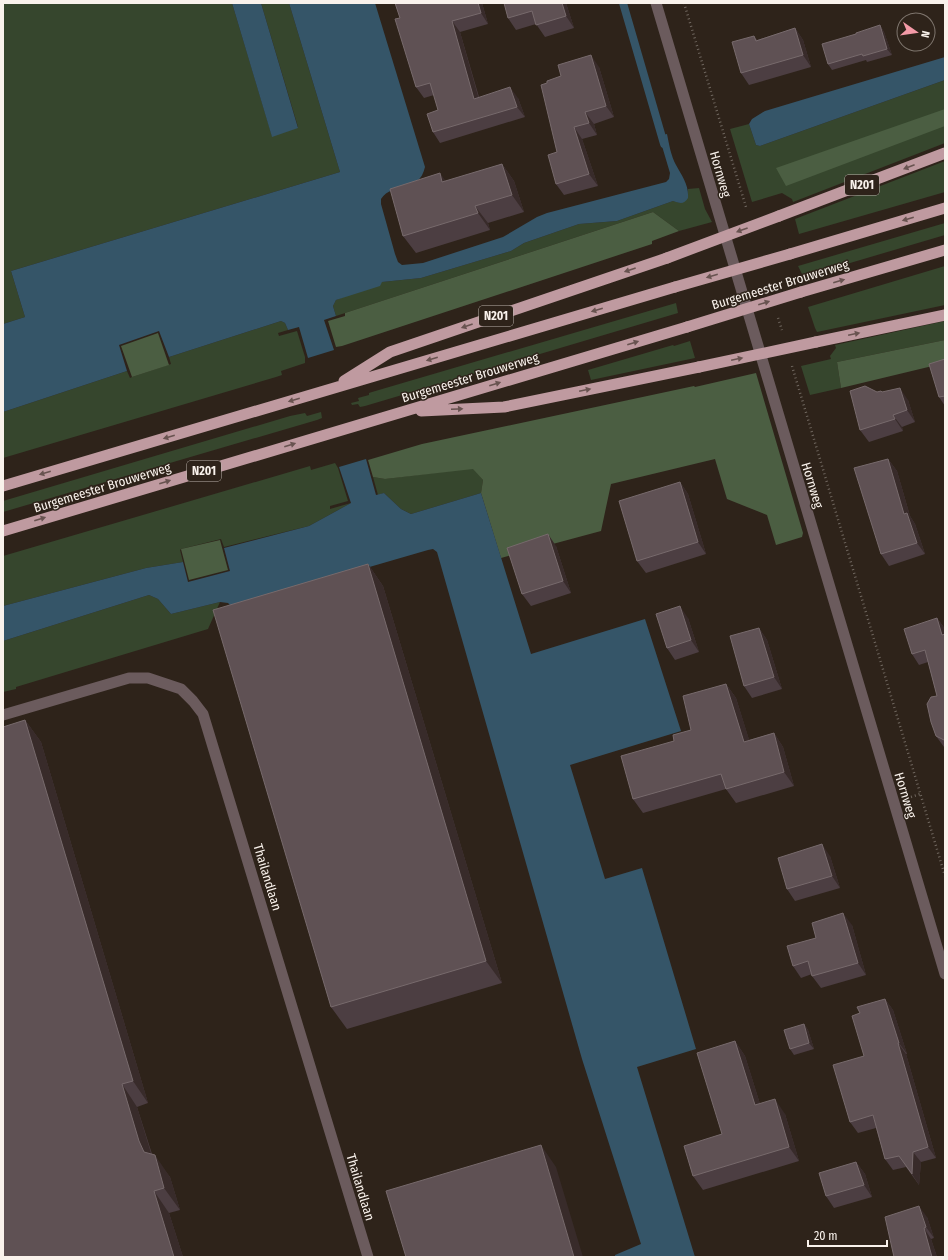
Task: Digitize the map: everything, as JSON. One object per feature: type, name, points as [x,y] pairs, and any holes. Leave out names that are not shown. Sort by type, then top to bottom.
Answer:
[{"type":"highway","name":"N201","points":[[331,389],[390,352],[667,258],[945,153]]},
{"type":"highway","name":"Burgemeester Brouwerweg","points":[[3,486],[945,208]]},
{"type":"highway","name":"Burgemeester Brouwerweg","points":[[3,530],[945,250]]},
{"type":"highway","name":"N201","points":[[404,411],[504,407],[945,315]]},
{"type":"street","name":"Hornweg","points":[[656,3],[945,974]]},
{"type":"street","name":"Thailandlaan","points":[[3,715],[129,678],[148,678],[181,689],[203,714],[368,1257]]},
{"type":"path","name":"Hornweg","points":[[684,3],[746,208]]},
{"type":"path","points":[[776,310],[783,332]]},
{"type":"path","name":"Hornweg","points":[[791,362],[945,876]]},
{"type":"green space","points":[[3,3],[232,3],[272,136],[298,127],[261,3],[289,3],[340,172],[11,271],[25,317],[3,324]]},
{"type":"green space","points":[[945,80],[945,143],[793,202],[792,199],[782,193],[752,202],[730,129],[749,124],[756,145],[760,146]]},
{"type":"green space","points":[[945,109],[945,126],[786,186],[776,168]]},
{"type":"green space","points":[[945,161],[945,192],[799,234],[795,219]]},
{"type":"green space","points":[[699,188],[705,209],[712,222],[679,231],[653,212],[336,316],[333,306],[336,300],[382,282],[421,278],[511,251],[524,243],[579,224],[617,221],[673,201],[681,203],[688,195],[688,189]]},
{"type":"green space","points":[[653,212],[679,231],[652,241],[652,244],[336,347],[328,321],[345,316],[345,313]]},
{"type":"green space","points":[[945,223],[945,235],[806,276],[803,276],[798,266]]},
{"type":"green space","points":[[945,266],[945,305],[817,332],[815,328],[808,307]]},
{"type":"green space","points":[[676,303],[678,313],[365,406],[360,407],[358,404],[352,405],[351,403],[359,401],[358,398],[369,395],[369,393],[372,392]]},
{"type":"green space","points":[[281,321],[285,323],[288,330],[278,333],[279,336],[297,331],[305,357],[305,363],[281,371],[282,375],[3,458],[3,412],[127,371],[130,378],[171,364],[169,357]]},
{"type":"green space","points":[[945,321],[945,340],[837,362],[841,388],[810,395],[801,366],[831,359],[830,356],[836,348],[835,345]]},
{"type":"green space","points":[[158,333],[169,365],[132,377],[121,346]]},
{"type":"green space","points":[[945,340],[945,363],[841,388],[837,362]]},
{"type":"green space","points":[[690,341],[695,358],[591,380],[588,370]]},
{"type":"green space","points":[[756,373],[803,533],[802,537],[776,545],[767,515],[727,499],[715,459],[611,484],[601,531],[501,558],[481,493],[483,480],[473,469],[385,479],[373,477],[368,460],[422,444]]},
{"type":"green space","points":[[321,412],[322,418],[317,420],[3,512],[3,501],[290,416],[305,413],[307,416]]},
{"type":"green space","points":[[335,463],[338,468],[348,501],[330,506],[330,509],[351,503],[309,526],[224,547],[221,539],[181,549],[183,562],[146,568],[3,606],[3,556],[310,466],[311,470]]},
{"type":"green space","points":[[473,468],[483,480],[481,493],[411,514],[401,509],[384,493],[378,495],[373,477],[385,479]]},
{"type":"green space","points":[[220,540],[228,570],[189,580],[181,549]]},
{"type":"green space","points":[[149,595],[158,599],[171,614],[220,602],[208,629],[3,692],[3,641]]},
{"type":"water","points":[[232,3],[261,3],[298,128],[272,137]]},
{"type":"water","points":[[289,3],[375,3],[425,167],[422,175],[417,181],[392,190],[381,199],[381,204],[395,254],[398,262],[402,265],[423,263],[503,237],[537,217],[547,213],[666,182],[669,179],[670,173],[659,136],[667,134],[670,150],[686,185],[688,198],[683,203],[673,201],[617,221],[579,224],[524,243],[511,251],[421,278],[382,282],[380,286],[336,300],[333,306],[336,316],[324,320],[334,350],[308,358],[299,327],[288,330],[285,323],[281,321],[169,357],[159,331],[119,345],[127,371],[3,412],[3,324],[25,317],[11,271],[340,172]]},
{"type":"water","points":[[945,57],[945,80],[760,146],[756,145],[749,124],[752,119],[765,111]]},
{"type":"water","points":[[366,459],[376,495],[384,493],[401,509],[411,514],[481,493],[531,654],[645,619],[681,731],[570,765],[605,879],[642,868],[696,1049],[637,1067],[695,1257],[615,1257],[615,1255],[641,1244],[582,1059],[437,552],[433,549],[428,550],[232,607],[228,603],[220,602],[171,614],[158,599],[149,595],[3,641],[3,606],[146,568],[183,562],[188,582],[230,571],[224,548],[309,526],[351,503],[339,467]]},
{"type":"building","points":[[395,3],[478,3],[481,13],[452,21],[474,99],[510,87],[517,107],[433,132],[427,114],[438,110],[430,83],[416,87],[395,19],[400,18]]},
{"type":"building","points":[[504,3],[562,3],[566,16],[536,25],[532,11],[508,18]]},
{"type":"building","points":[[880,25],[887,49],[863,56],[862,54],[828,64],[822,44]]},
{"type":"building","points":[[795,28],[803,55],[741,73],[732,42],[754,36],[756,41]]},
{"type":"building","points":[[591,55],[606,106],[585,112],[589,123],[574,127],[589,174],[556,184],[548,155],[557,152],[541,85],[561,76],[558,65]]},
{"type":"building","points":[[502,164],[512,195],[475,206],[478,213],[403,236],[390,189],[440,173],[442,182]]},
{"type":"building","points":[[945,359],[945,396],[939,397],[929,364]]},
{"type":"building","points":[[865,386],[877,392],[900,388],[907,410],[893,415],[895,419],[860,430],[850,391]]},
{"type":"building","points":[[888,459],[904,514],[907,513],[917,543],[881,554],[854,468]]},
{"type":"building","points":[[680,482],[698,542],[637,561],[619,501]]},
{"type":"building","points":[[548,534],[563,581],[522,594],[507,548]]},
{"type":"building","points":[[368,564],[486,961],[331,1007],[213,610]]},
{"type":"building","points":[[680,606],[691,640],[667,648],[656,614]]},
{"type":"building","points":[[937,618],[942,635],[945,634],[944,740],[936,736],[927,704],[931,697],[937,696],[925,650],[912,654],[904,629]]},
{"type":"building","points":[[759,628],[774,677],[744,686],[730,636]]},
{"type":"building","points":[[726,684],[744,742],[774,733],[784,772],[726,789],[721,774],[633,799],[621,756],[674,741],[673,735],[691,730],[683,696]]},
{"type":"building","points":[[25,720],[133,1081],[122,1084],[139,1141],[144,1152],[155,1155],[164,1188],[154,1191],[174,1257],[3,1257],[3,727]]},
{"type":"building","points":[[822,844],[832,876],[787,889],[778,858]]},
{"type":"building","points":[[843,913],[858,963],[812,976],[808,961],[793,966],[787,946],[816,938],[812,923]]},
{"type":"building","points":[[885,999],[928,1147],[913,1152],[912,1174],[899,1156],[885,1159],[873,1115],[850,1122],[833,1065],[864,1056],[852,1016],[860,1013],[857,1007]]},
{"type":"building","points":[[804,1024],[809,1043],[790,1049],[784,1030]]},
{"type":"building","points":[[735,1041],[755,1105],[775,1099],[789,1147],[693,1176],[684,1146],[722,1134],[697,1053]]},
{"type":"building","points":[[541,1145],[574,1257],[406,1257],[386,1191]]},
{"type":"building","points":[[856,1162],[864,1185],[826,1196],[819,1173]]},
{"type":"building","points":[[919,1206],[926,1227],[924,1228],[932,1257],[894,1257],[885,1217]]},
{"type":"waterway","points":[[623,3],[664,144]]}]
